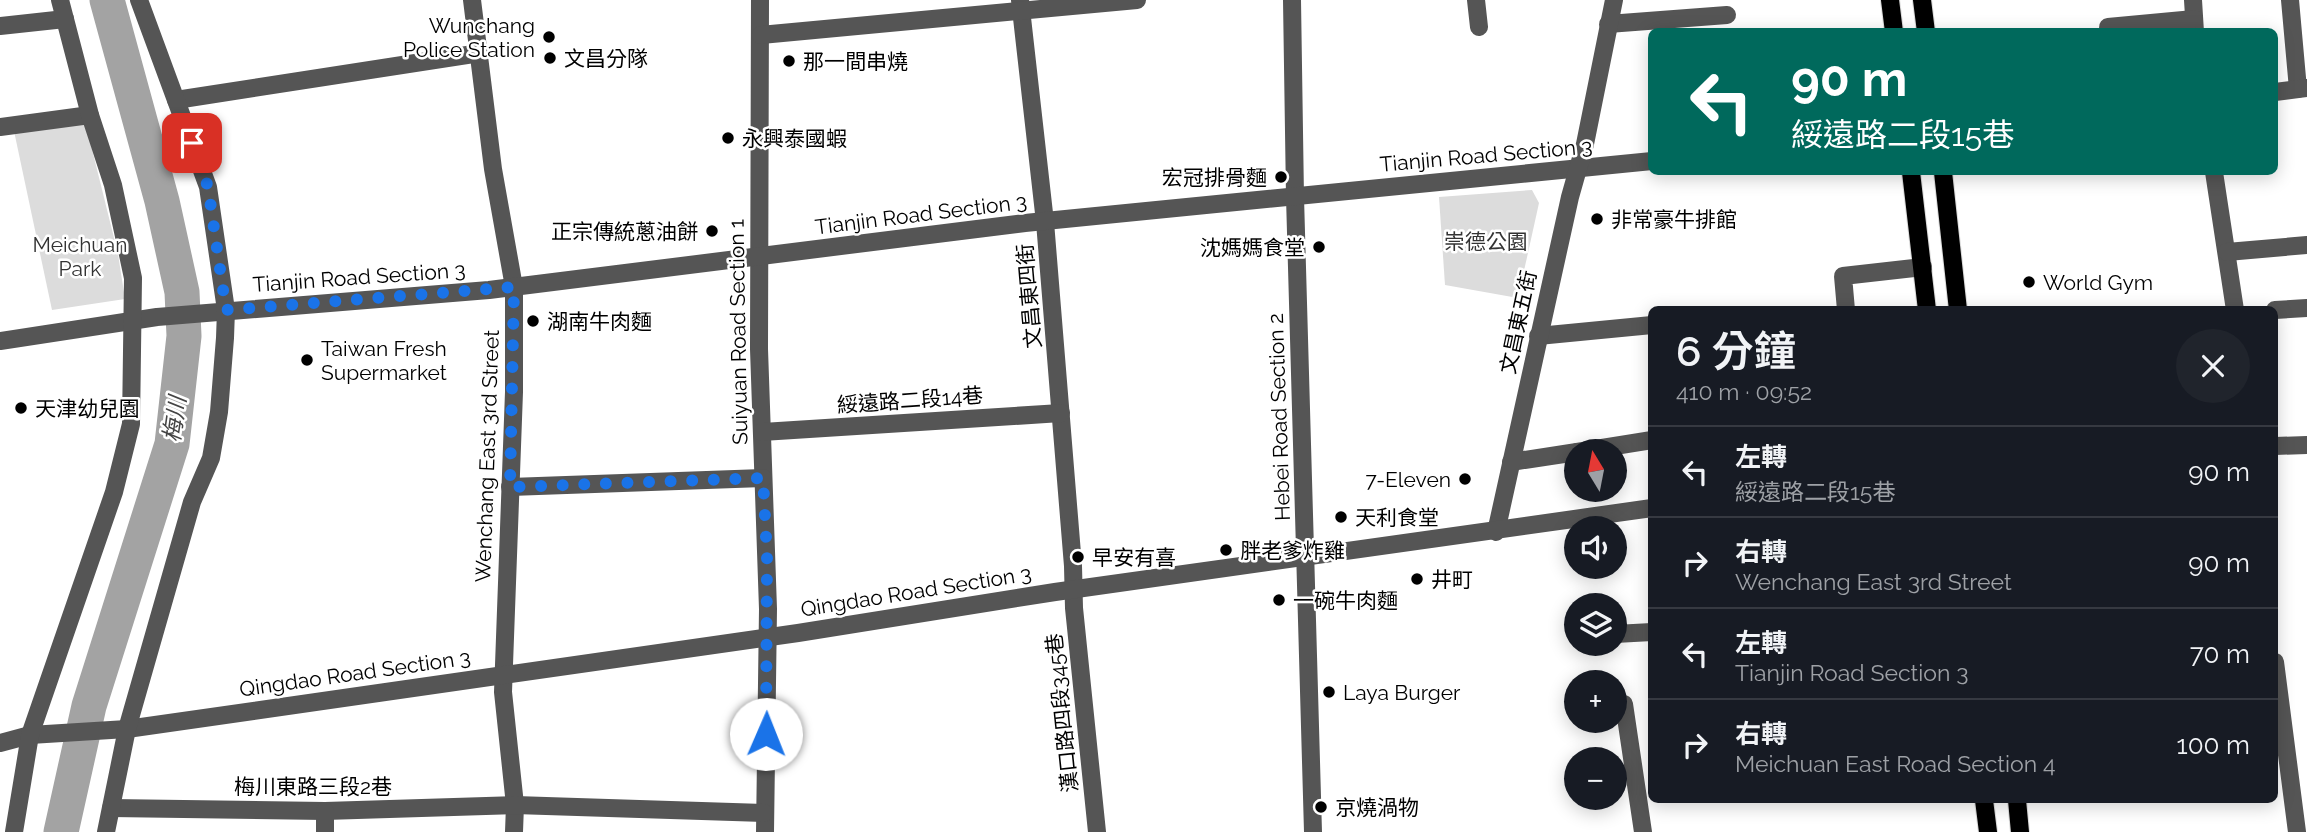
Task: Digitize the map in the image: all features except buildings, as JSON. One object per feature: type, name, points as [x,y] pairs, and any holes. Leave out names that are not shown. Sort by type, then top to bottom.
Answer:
[{"type":"main road","points":[[1890,0],[1894,28]]},
{"type":"main road","points":[[1922,0],[1926,28]]},
{"type":"main road","points":[[1911,175],[1927,306]]},
{"type":"main road","points":[[1943,175],[1958,306]]},
{"type":"main road","points":[[1984,803],[1988,832]]},
{"type":"main road","points":[[2017,803],[2020,832]]},
{"type":"street","points":[[15,832],[30,735],[114,492],[131,424],[133,278],[119,212],[60,0]]},
{"type":"street","points":[[106,832],[127,729],[192,502],[211,458],[219,412],[226,310],[208,187],[139,0]]},
{"type":"street","name":"Wenchang East 3rd Street","points":[[471,0],[493,169],[514,287],[503,692],[515,805],[514,832]]},
{"type":"street","name":"Suiyuan Road Section 1","points":[[760,0],[759,256],[768,637],[765,832]]},
{"type":"street","points":[[761,35],[1021,5],[1137,0]]},
{"type":"street","name":"Hebei Road Section 2","points":[[1292,0],[1313,832]]},
{"type":"street","points":[[1476,0],[1479,26]]},
{"type":"street","name":"文昌東五街","points":[[1496,532],[1614,0]]},
{"type":"street","points":[[2108,27],[2195,25],[2193,0]]},
{"type":"street","points":[[2278,92],[2302,89],[2290,0]]},
{"type":"street","name":"文昌東四街","points":[[1021,5],[1045,222],[1074,589]]},
{"type":"street","points":[[1608,24],[1727,15]]},
{"type":"street","points":[[0,26],[65,19]]},
{"type":"street","points":[[176,100],[480,53]]},
{"type":"street","points":[[0,127],[90,115]]},
{"type":"street","name":"Tianjin Road Section 3","points":[[0,341],[196,313],[514,287],[1045,222],[1648,161]]},
{"type":"street","points":[[2214,175],[2234,306]]},
{"type":"street","points":[[2227,252],[2307,245]]},
{"type":"street","points":[[1846,306],[1843,276],[1923,267]]},
{"type":"street","points":[[2278,310],[2307,308]]},
{"type":"street","points":[[1538,336],[1648,325]]},
{"type":"street","name":"綏遠路二段14巷","points":[[762,432],[1061,413]]},
{"type":"street","points":[[1628,444],[1648,441]]},
{"type":"street","points":[[2278,446],[2307,445]]},
{"type":"street","points":[[1511,462],[1564,454]]},
{"type":"street","points":[[510,487],[763,478]]},
{"type":"street","name":"Qingdao Road Section 3","points":[[0,743],[30,735],[127,729],[768,637],[1074,589],[1648,509]]},
{"type":"street","name":"漢口路四段345巷","points":[[1074,589],[1097,832]]},
{"type":"street","points":[[1627,633],[1648,632]]},
{"type":"street","points":[[2278,685],[2297,832]]},
{"type":"street","points":[[1627,724],[1643,832]]},
{"type":"street","name":"梅川東路三段2巷","points":[[111,808],[325,811],[515,805],[764,813]]},
{"type":"street","points":[[325,811],[326,832]]},
{"type":"green space","name":"Meichuan Park","points":[[85,121],[118,254],[125,299],[52,310],[14,131]]},
{"type":"green space","name":"崇德公園","points":[[1532,190],[1539,203],[1518,298],[1445,285],[1439,197]]},
{"type":"waterway","name":"梅川","points":[[61,832],[89,706],[172,444],[184,336],[182,292],[162,201],[107,0]]},
{"type":"place","name":"Wunchang Police Station","points":[[549,37]]},
{"type":"place","name":"文昌分隊","points":[[550,58]]},
{"type":"place","name":"那一間串燒","points":[[789,61]]},
{"type":"place","name":"永興泰國蝦","points":[[728,138]]},
{"type":"place","name":"宏冠排骨麵","points":[[1281,177]]},
{"type":"place","name":"非常豪牛排館","points":[[1597,219]]},
{"type":"place","name":"正宗傳統蔥油餅","points":[[712,231]]},
{"type":"place","name":"沈媽媽食堂","points":[[1319,247]]},
{"type":"place","name":"World Gym","points":[[2029,282]]},
{"type":"place","name":"湖南牛肉麵","points":[[533,321]]},
{"type":"place","name":"Taiwan Fresh Supermarket","points":[[307,360]]},
{"type":"place","name":"天津幼兒園","points":[[21,408]]},
{"type":"place","name":"7-Eleven","points":[[1465,479]]},
{"type":"place","name":"天利食堂","points":[[1341,517]]},
{"type":"place","name":"胖老爹炸雞","points":[[1226,550]]},
{"type":"place","name":"早安有喜","points":[[1078,557]]},
{"type":"place","name":"井町","points":[[1417,579]]},
{"type":"place","name":"一碗牛肉麵","points":[[1279,600]]},
{"type":"place","name":"Laya Burger","points":[[1329,692]]},
{"type":"place","name":"京燒渦物","points":[[1321,807]]},
{"type":"route","points":[[192,143],[208,187],[226,310],[514,287],[510,487],[763,478],[768,637],[766,734]]}]
